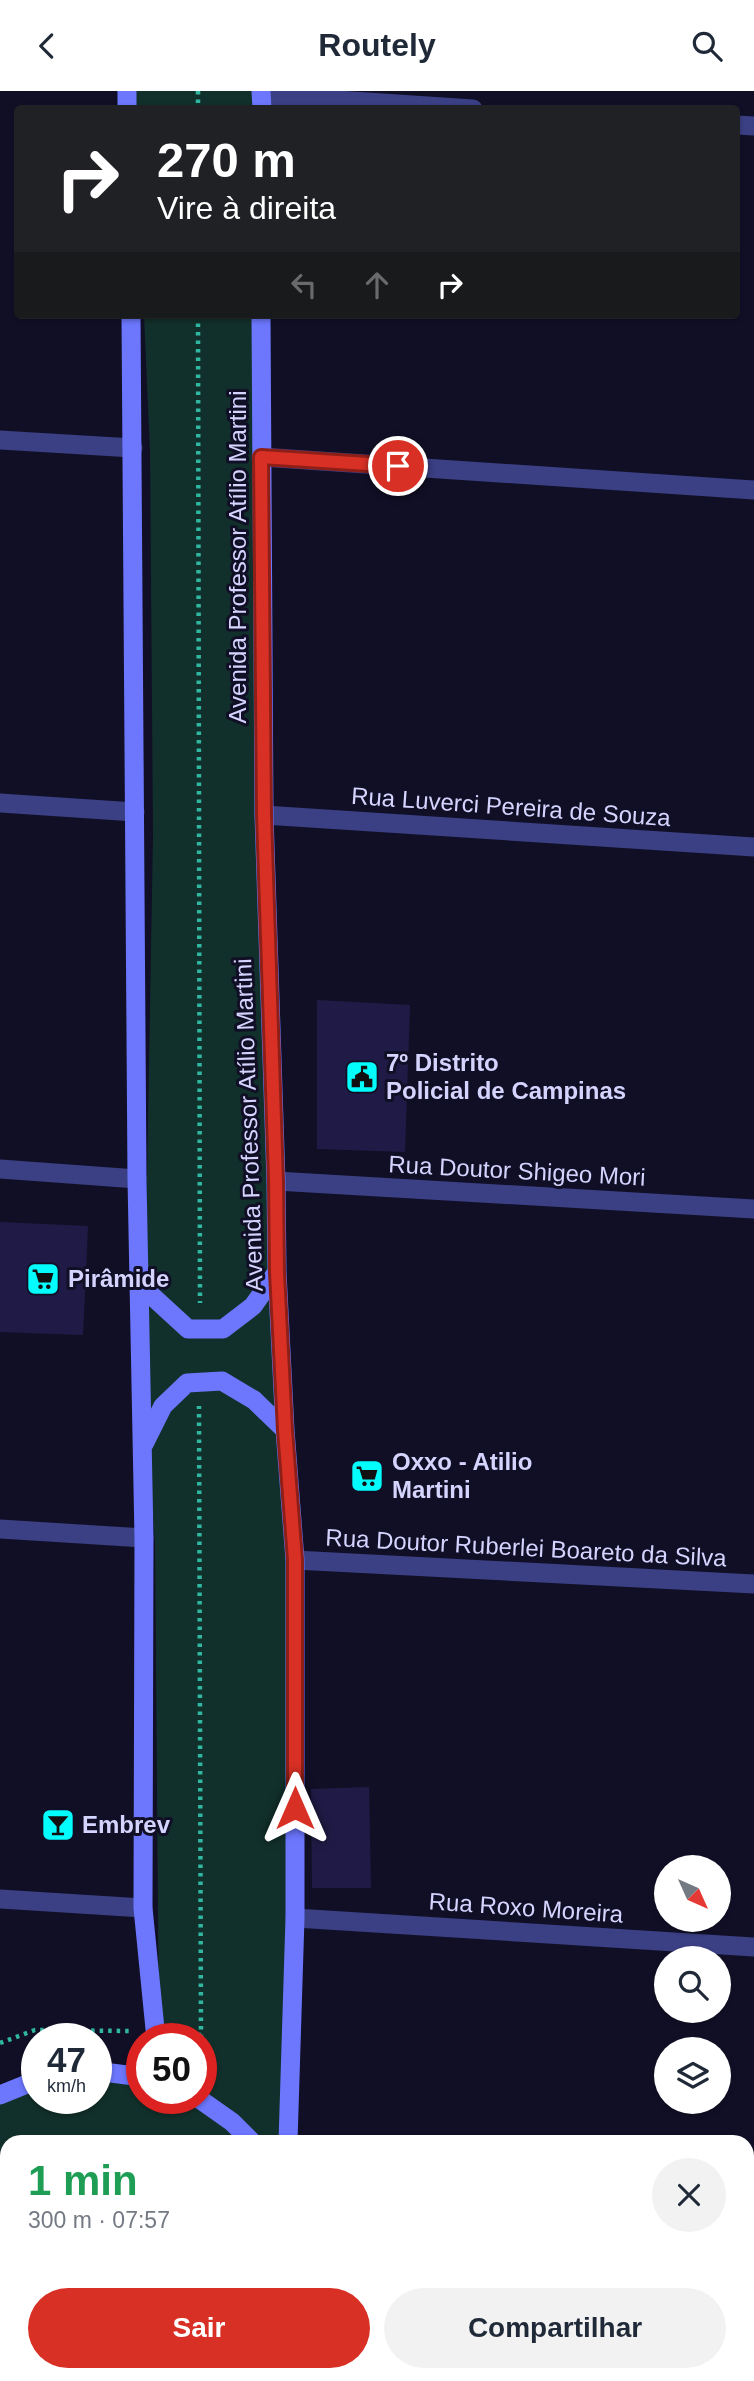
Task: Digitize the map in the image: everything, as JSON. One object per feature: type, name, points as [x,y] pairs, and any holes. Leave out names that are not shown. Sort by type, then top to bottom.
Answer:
[{"type":"main road","points":[[131,319],[137,1179],[144,1538],[143,1908],[155,2023]]},
{"type":"main road","name":"Avenida Professor Atílio Martini","points":[[261,319],[264,815],[277,1272],[295,1560],[295,1918],[288,2135]]},
{"type":"main road","points":[[139,1284],[188,1329],[223,1329],[253,1306],[277,1272]]},
{"type":"main road","points":[[142,1447],[163,1406],[187,1383],[222,1381],[254,1401],[285,1430]]},
{"type":"main road","points":[[0,2095],[21,2086]]},
{"type":"main road","points":[[217,2111],[245,2135]]},
{"type":"street","points":[[261,98],[396,105]]},
{"type":"street","points":[[0,440],[132,448]]},
{"type":"street","points":[[261,457],[754,490]]},
{"type":"street","points":[[0,803],[135,812]]},
{"type":"street","name":"Rua Luverci Pereira de Souza","points":[[264,815],[754,848]]},
{"type":"street","points":[[0,1169],[137,1179]]},
{"type":"street","name":"Rua Doutor Shigeo Mori","points":[[276,1181],[754,1209]]},
{"type":"street","points":[[0,1529],[144,1538]]},
{"type":"street","name":"Rua Doutor Ruberlei Boareto da Silva","points":[[295,1560],[754,1584]]},
{"type":"street","points":[[0,1899],[143,1908]]},
{"type":"street","name":"Rua Roxo Moreira","points":[[295,1918],[754,1947]]},
{"type":"path","points":[[198,319],[200,1329]]},
{"type":"path","points":[[200,1383],[201,2023]]},
{"type":"path","points":[[0,2043],[34,2031],[126,2034]]},
{"type":"green space","points":[[135,91],[256,91],[256,105],[136,105]]},
{"type":"green space","points":[[144,319],[257,319],[291,1561],[284,2135],[246,2135],[217,2110],[217,2023],[159,2023],[155,1543],[148,1443],[147,1181],[153,835],[150,451]]},
{"type":"green space","points":[[112,2079],[126,2081],[126,2114],[212,2114],[233,2135],[0,2135],[0,2100],[21,2092],[21,2114],[112,2114]]},
{"type":"building","name":"7º Distrito Policial de Campinas","points":[[317,1000],[410,1005],[405,1152],[317,1149]]},
{"type":"building","name":"Pirâmide","points":[[0,1222],[88,1226],[83,1335],[0,1332]]},
{"type":"building","points":[[369,1787],[371,1888],[312,1888],[311,1789]]},
{"type":"place","name":"7º Distrito Policial de Campinas","points":[[362,1077]]},
{"type":"place","name":"Pirâmide","points":[[43,1279]]},
{"type":"place","name":"Oxxo - Atilio Martini","points":[[367,1476]]},
{"type":"place","name":"Embrev","points":[[58,1825]]},
{"type":"route","points":[[295,1808],[295,1560],[277,1272],[264,815],[261,457],[398,466]]}]
